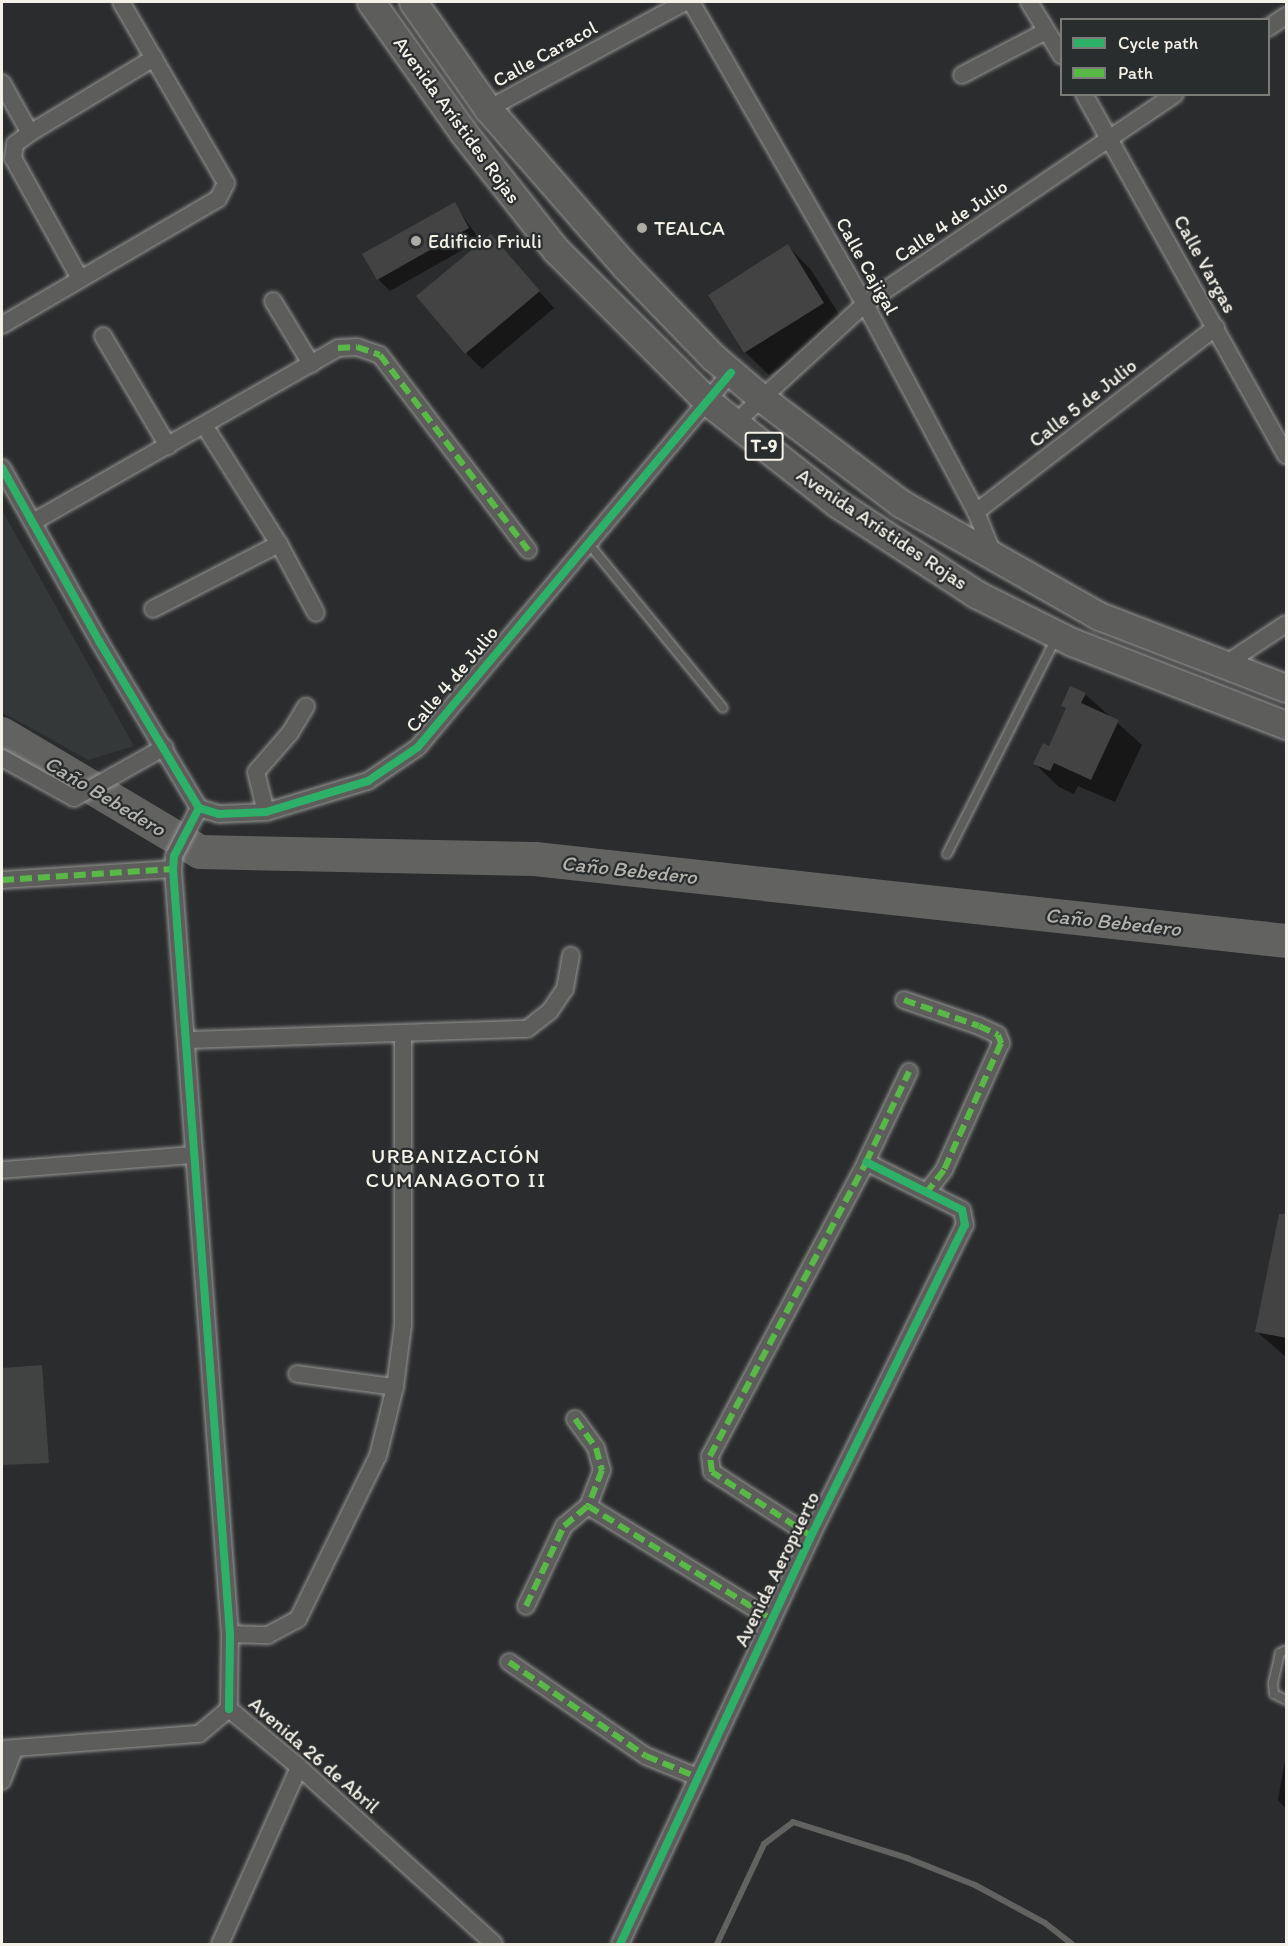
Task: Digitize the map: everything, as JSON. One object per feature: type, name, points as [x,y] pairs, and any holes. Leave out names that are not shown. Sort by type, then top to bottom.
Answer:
[{"type":"main road","name":"Avenida Arístides Rojas","points":[[372,2],[463,132],[556,250],[707,401],[838,504],[976,594],[1058,635],[1287,725]]},
{"type":"main road","name":"Avenida Arístides Rojas","points":[[413,2],[488,109],[625,266],[731,373],[760,397],[900,503],[1099,616],[1287,688]]},
{"type":"street","points":[[2,325],[218,199],[226,183],[121,2]]},
{"type":"street","name":"Calle Caracol","points":[[488,109],[685,2]]},
{"type":"street","name":"Calle Cajigal","points":[[691,2],[865,304],[976,512],[994,557]]},
{"type":"street","points":[[1029,2],[1060,53]]},
{"type":"street","points":[[1270,27],[1287,16]]},
{"type":"street","points":[[962,75],[1046,31]]},
{"type":"street","points":[[80,279],[13,158],[15,144],[154,58]]},
{"type":"street","points":[[2,84],[30,133]]},
{"type":"street","name":"Calle Vargas","points":[[1085,96],[1287,455]]},
{"type":"street","name":"Calle 4 de Julio","points":[[735,423],[760,397],[865,304],[1111,140],[1172,96]]},
{"type":"street","points":[[273,301],[311,363]]},
{"type":"street","name":"Calle 5 de Julio","points":[[976,512],[1216,327]]},
{"type":"street","points":[[103,336],[168,446]]},
{"type":"street","points":[[33,522],[338,348],[357,347],[380,355],[528,550]]},
{"type":"street","name":"Calle 4 de Julio","points":[[199,808],[219,814],[266,812],[368,782],[418,747],[731,373]]},
{"type":"street","points":[[204,425],[279,544],[316,613]]},
{"type":"street","points":[[2,468],[99,641],[165,747],[199,808],[173,862],[189,1040],[194,1155],[230,1634],[229,1709]]},
{"type":"street","points":[[153,609],[279,544]]},
{"type":"street","points":[[1224,665],[1287,624]]},
{"type":"street","points":[[266,812],[256,772],[290,733],[306,706]]},
{"type":"street","points":[[2,758],[74,798],[165,747]]},
{"type":"street","points":[[2,880],[173,862]]},
{"type":"street","points":[[189,1040],[527,1029],[550,1011],[565,989],[571,956]]},
{"type":"street","points":[[866,1162],[927,1192],[944,1170],[1001,1043],[998,1035],[979,1026],[904,1000]]},
{"type":"street","points":[[230,1634],[268,1635],[298,1619],[378,1456],[395,1387],[403,1325],[403,1033]]},
{"type":"street","points":[[811,1536],[712,1473],[710,1456],[866,1162],[909,1072]]},
{"type":"street","points":[[2,1170],[194,1155]]},
{"type":"street","name":"Avenida Aeropuerto","points":[[620,1944],[811,1536],[964,1225],[962,1210],[927,1192]]},
{"type":"street","points":[[297,1374],[395,1387]]},
{"type":"street","points":[[526,1606],[564,1526],[588,1506],[602,1470],[596,1448],[575,1419]]},
{"type":"street","points":[[588,1506],[772,1619]]},
{"type":"street","points":[[509,1662],[646,1756],[697,1777]]},
{"type":"street","name":"Avenida 26 de Abril","points":[[8,1749],[199,1734],[229,1709],[299,1767],[494,1944]]},
{"type":"street","points":[[2,1781],[8,1749]]},
{"type":"street","points":[[220,1944],[299,1767]]},
{"type":"lane","points":[[588,543],[723,708]]},
{"type":"lane","points":[[947,854],[1058,635]]},
{"type":"lane","points":[[1287,1650],[1280,1653],[1274,1694],[1287,1700]]},
{"type":"shaded area","points":[[2,510],[134,746],[88,760],[2,712]]},
{"type":"shaded area","points":[[42,1365],[49,1463],[2,1465],[2,1368]]},
{"type":"building","name":"Edificio Friuli","points":[[455,202],[469,228],[377,280],[362,254]]},
{"type":"building","points":[[491,234],[540,291],[465,354],[416,296]]},
{"type":"building","points":[[788,244],[824,303],[744,353],[708,295]]},
{"type":"building","points":[[1070,686],[1086,693],[1081,703],[1119,720],[1091,780],[1054,763],[1050,771],[1033,764],[1043,743],[1049,746],[1066,708],[1061,706]]},
{"type":"building","points":[[1279,1214],[1287,1214],[1287,1338],[1255,1332]]},
{"type":"waterway","name":"Caño Bebedero","points":[[2,734],[200,852],[535,859],[1286,941]]},
{"type":"waterway","points":[[717,1944],[764,1844],[793,1822],[907,1858],[975,1885],[1045,1923],[1072,1944]]},
{"type":"marked path","points":[[338,348],[357,347],[380,355],[528,550]]},
{"type":"marked path","points":[[2,880],[173,869]]},
{"type":"marked path","points":[[904,1000],[979,1026],[998,1035],[1001,1043],[944,1170],[927,1192]]},
{"type":"marked path","points":[[811,1536],[712,1472],[710,1456],[866,1162],[909,1072]]},
{"type":"marked path","points":[[575,1419],[596,1448],[602,1470],[588,1506],[772,1619]]},
{"type":"marked path","points":[[526,1606],[564,1526],[588,1506]]},
{"type":"marked path","points":[[509,1662],[646,1756],[697,1777]]},
{"type":"cycle path","points":[[2,468],[99,641],[199,808],[219,814],[266,812],[368,781],[418,747],[731,373]]},
{"type":"cycle path","points":[[199,808],[174,856],[173,869],[230,1634],[229,1709]]},
{"type":"cycle path","points":[[620,1944],[811,1536],[965,1225],[962,1210],[866,1162]]},
{"type":"place","name":"TEALCA","points":[[642,228]]},
{"type":"place","name":"Edificio Friuli","points":[[416,241]]},
{"type":"district","name":"URBANIZACIÓN CUMANAGOTO II","points":[[456,1168]]}]
